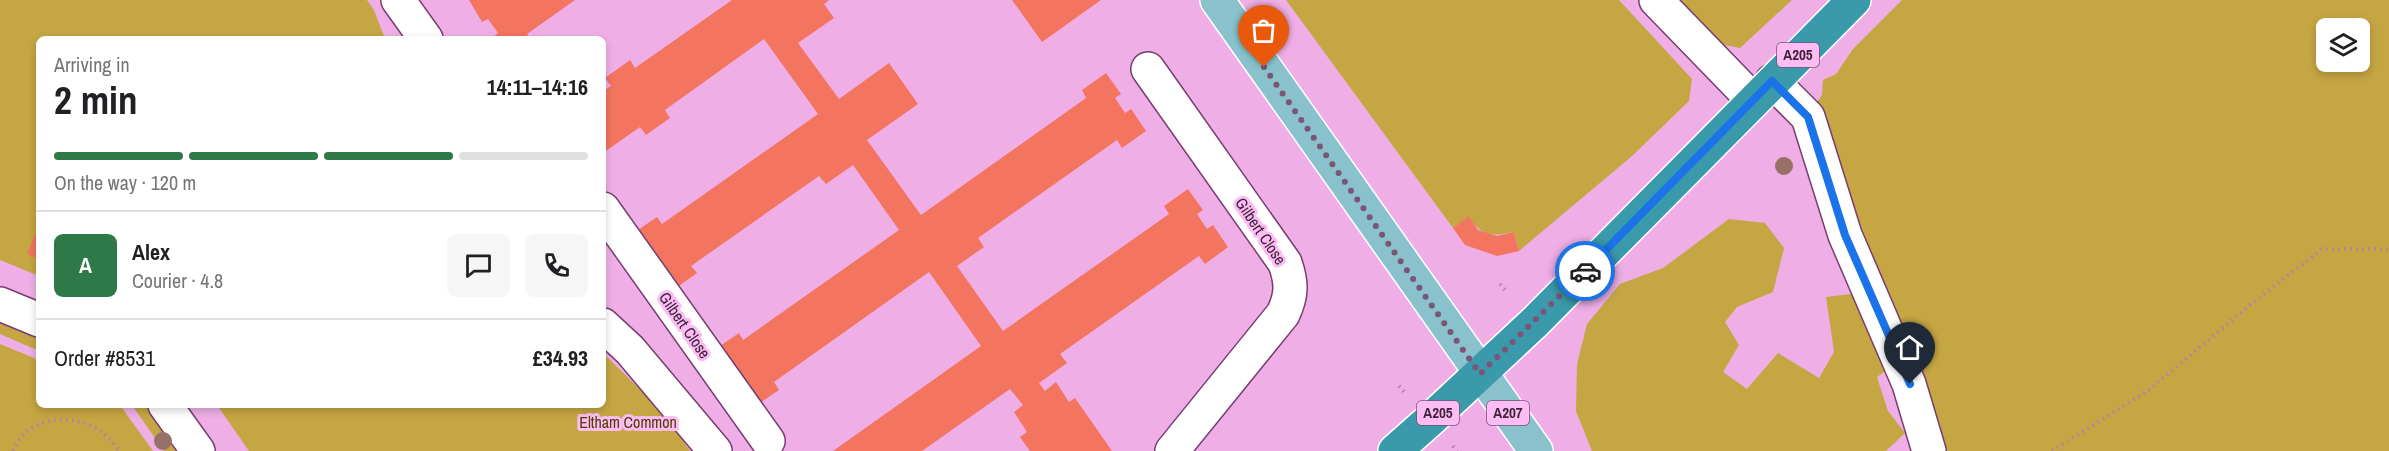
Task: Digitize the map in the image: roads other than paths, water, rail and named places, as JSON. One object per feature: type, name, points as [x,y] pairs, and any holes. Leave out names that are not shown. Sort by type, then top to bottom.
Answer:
[{"type":"highway","name":"A205","points":[[1395,451],[1480,374],[1550,306],[1762,90],[1854,0]]},
{"type":"main road","name":"A207","points":[[1217,0],[1536,451]]},
{"type":"street","points":[[397,0],[403,36]]},
{"type":"street","points":[[397,0],[424,36]]},
{"type":"street","points":[[1656,0],[1762,90],[1808,117],[1845,235],[1910,384],[1929,451]]},
{"type":"street","name":"Gilbert Close","points":[[1148,69],[1285,263],[1291,280],[1290,298],[1283,314],[1172,451]]},
{"type":"street","name":"Gilbert Close","points":[[606,213],[768,441]]},
{"type":"street","points":[[0,304],[36,319]]},
{"type":"street","points":[[606,328],[630,350],[715,451]]},
{"type":"street","points":[[167,408],[198,451]]},
{"type":"park label","name":"Eltham Common","points":[[628,422]]}]
